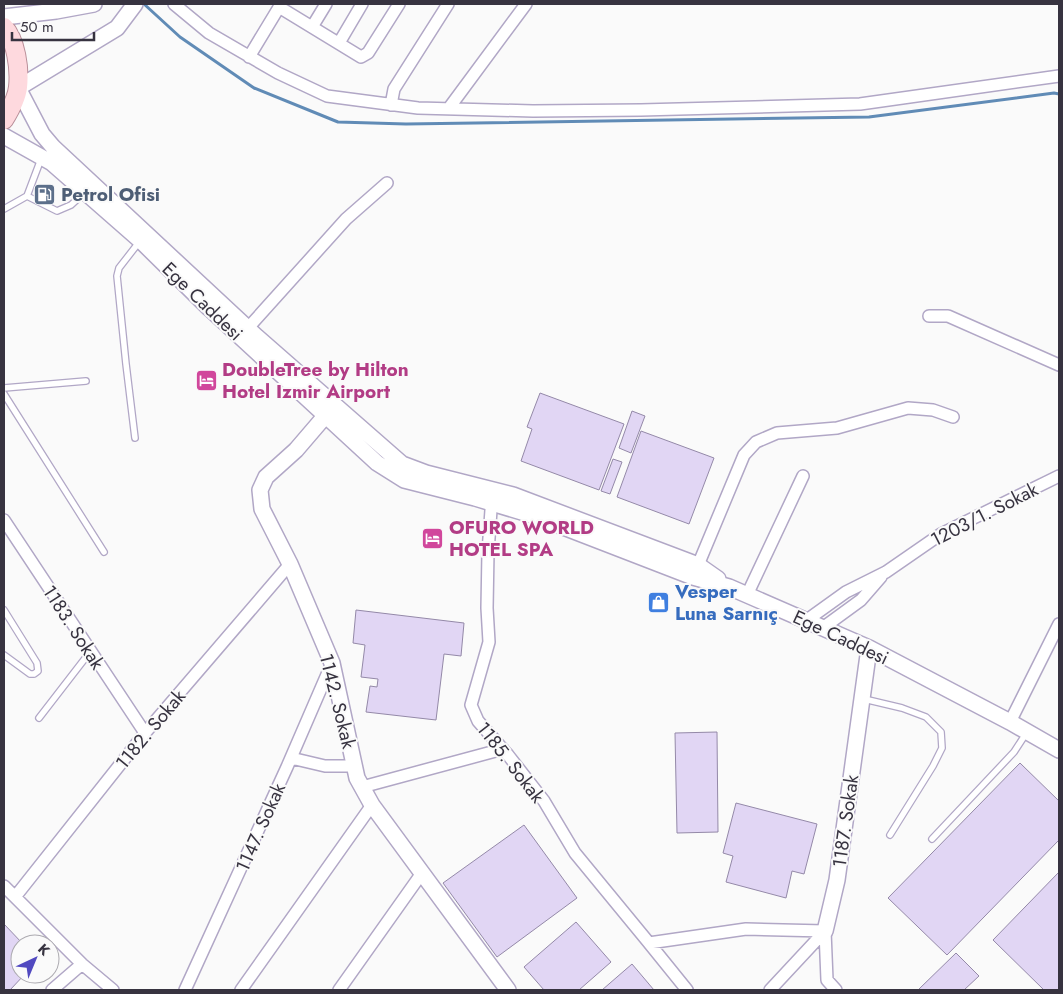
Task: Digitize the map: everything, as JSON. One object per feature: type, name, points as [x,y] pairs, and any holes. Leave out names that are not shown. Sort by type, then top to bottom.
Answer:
[{"type":"main road","points":[[4,27],[10,34],[17,57],[18,88],[4,120]]},
{"type":"street","points":[[4,17],[94,4]]},
{"type":"street","points":[[135,4],[117,28],[18,88],[42,134],[53,147],[248,328],[330,410]]},
{"type":"street","points":[[174,4],[209,33],[249,57],[278,73],[328,96],[418,108],[621,111],[860,104],[1059,76]]},
{"type":"street","points":[[312,27],[326,4]]},
{"type":"street","points":[[339,44],[362,4]]},
{"type":"street","points":[[249,57],[280,6],[361,57],[368,52],[398,4]]},
{"type":"street","points":[[391,105],[394,89],[448,4]]},
{"type":"street","points":[[449,108],[526,4]]},
{"type":"street","name":"Ege Caddesi","points":[[4,136],[52,163],[140,241],[209,308],[330,410],[402,464],[492,496],[535,516],[696,571],[868,648],[1010,722],[1059,750]]},
{"type":"street","points":[[248,328],[346,219],[387,183]]},
{"type":"street","points":[[929,316],[948,316],[991,333],[1059,365]]},
{"type":"street","points":[[696,571],[744,455],[756,442],[777,433],[837,428],[908,408],[933,410],[953,417]]},
{"type":"street","name":"1142. Sokak","points":[[330,410],[296,450],[266,477],[260,490],[262,510],[290,564],[332,663],[357,778],[372,805],[508,990]]},
{"type":"street","points":[[747,595],[803,476]]},
{"type":"street","name":"1203/1. Sokak","points":[[807,620],[846,592],[886,572],[941,534],[1059,476]]},
{"type":"street","name":"1185. Sokak","points":[[492,496],[488,552],[487,608],[489,642],[471,705],[478,721],[544,801],[575,854],[687,990]]},
{"type":"street","name":"1183. Sokak","points":[[4,520],[145,733]]},
{"type":"street","name":"1182. Sokak","points":[[15,897],[145,733],[290,564]]},
{"type":"street","name":"1203/1. Sokak","points":[[824,627],[861,600],[886,572]]},
{"type":"street","points":[[1010,722],[1059,624]]},
{"type":"street","name":"1187. Sokak","points":[[836,990],[827,980],[825,931],[837,880],[868,648]]},
{"type":"street","name":"1147. Sokak","points":[[189,989],[332,663]]},
{"type":"street","points":[[362,787],[503,750]]},
{"type":"street","points":[[291,758],[325,766],[354,766]]},
{"type":"street","points":[[241,990],[372,805]]},
{"type":"street","points":[[339,990],[422,873]]},
{"type":"street","points":[[4,886],[82,964],[113,990]]},
{"type":"street","points":[[649,944],[746,929],[825,931]]},
{"type":"street","points":[[770,990],[825,931]]},
{"type":"street","points":[[52,990],[82,964]]},
{"type":"lane","points":[[4,209],[27,196],[42,157]]},
{"type":"lane","points":[[27,196],[57,210],[71,205],[85,192]]},
{"type":"lane","points":[[135,438],[117,276],[119,268],[140,241]]},
{"type":"lane","points":[[4,388],[86,381]]},
{"type":"lane","points":[[4,394],[104,552]]},
{"type":"lane","points":[[4,610],[37,663],[38,671],[30,674],[4,655]]},
{"type":"lane","points":[[39,718],[90,652]]},
{"type":"lane","points":[[862,698],[902,708],[926,717],[940,732],[942,748],[933,766],[890,834]]},
{"type":"lane","points":[[932,839],[1014,752],[1027,732]]},
{"type":"building","points":[[540,393],[624,424],[599,490],[521,461],[532,429],[527,427]]},
{"type":"building","points":[[632,411],[645,416],[631,453],[619,448]]},
{"type":"building","points":[[641,431],[714,458],[689,524],[617,497]]},
{"type":"building","points":[[613,459],[622,462],[610,494],[601,491]]},
{"type":"building","points":[[356,610],[464,623],[461,656],[444,654],[436,720],[366,712],[370,686],[377,687],[378,679],[361,677],[365,645],[353,643]]},
{"type":"building","points":[[717,732],[718,832],[677,833],[675,733]]},
{"type":"building","points":[[1020,763],[1059,801],[1059,840],[947,955],[888,898]]},
{"type":"building","points":[[736,803],[817,824],[804,874],[792,871],[786,898],[726,882],[733,856],[723,853]]},
{"type":"building","points":[[524,825],[577,898],[497,957],[443,883]]},
{"type":"building","points":[[1059,872],[1059,990],[1044,990],[993,940]]},
{"type":"building","points":[[576,922],[611,962],[579,990],[544,990],[524,967]]},
{"type":"building","points":[[4,924],[14,934],[10,934],[10,984],[16,984],[10,990],[4,990]]},
{"type":"building","points":[[956,953],[979,976],[964,990],[918,990]]},
{"type":"building","points":[[632,964],[654,990],[602,990]]},
{"type":"waterway","points":[[144,4],[180,37],[254,88],[338,122],[406,124],[869,117],[1054,93],[1059,94]]},
{"type":"place","name":"Petrol Ofisi","points":[[45,194]]},
{"type":"place","name":"DoubleTree by Hilton Hotel Izmir Airport","points":[[206,380]]},
{"type":"place","name":"OFURO WORLD HOTEL SPA","points":[[433,538]]},
{"type":"place","name":"Vesper Luna Sarnıç","points":[[659,602]]}]
